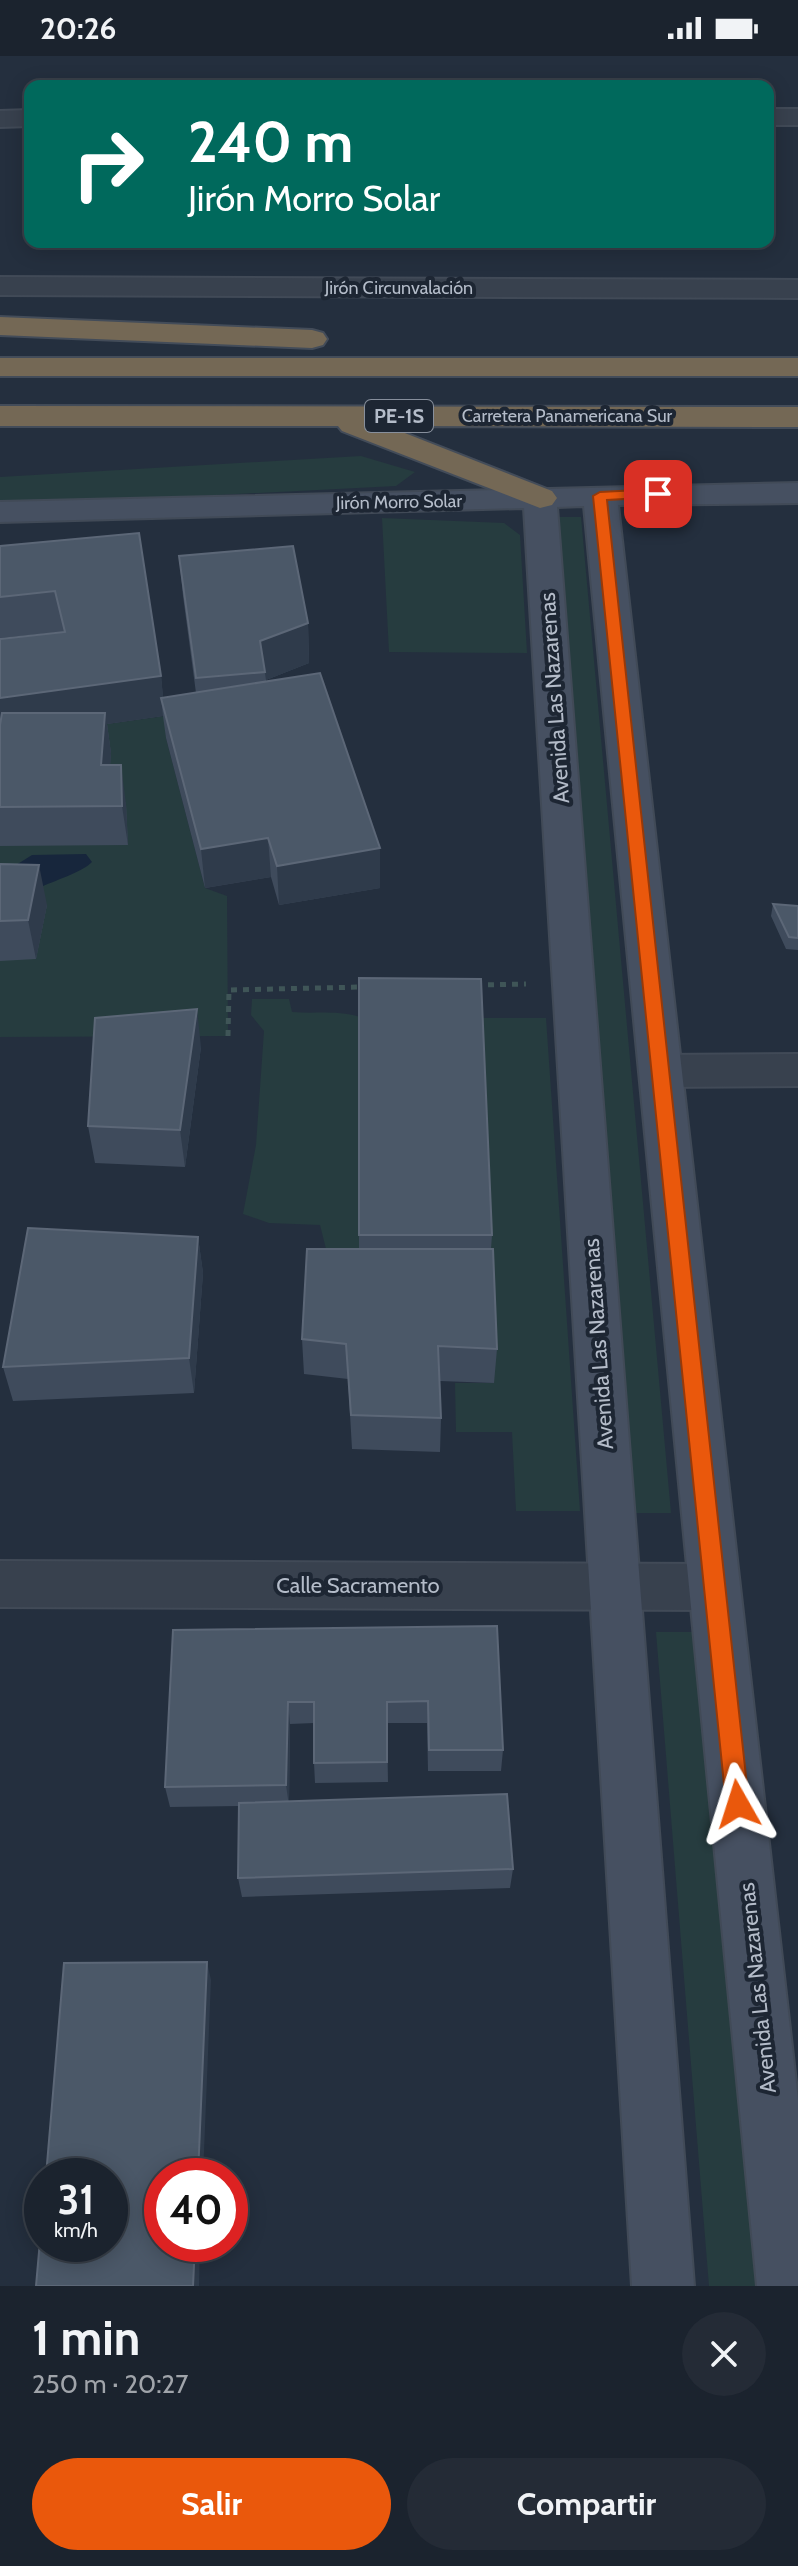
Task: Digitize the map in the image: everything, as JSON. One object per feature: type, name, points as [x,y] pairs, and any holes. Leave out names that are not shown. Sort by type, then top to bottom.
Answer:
[{"type":"highway","points":[[0,326],[373,341],[790,367]]},
{"type":"highway","name":"PE-1S","points":[[0,367],[790,367]]},
{"type":"highway","name":"Carretera Panamericana Sur","points":[[0,416],[798,417]]},
{"type":"highway","points":[[0,447],[253,416]]},
{"type":"highway","points":[[332,416],[540,498]]},
{"type":"street","points":[[774,117],[798,117]]},
{"type":"street","points":[[0,119],[24,118]]},
{"type":"street","name":"Jirón Circunvalación","points":[[0,286],[798,289]]},
{"type":"street","name":"Jirón Morro Solar","points":[[0,512],[798,493]]},
{"type":"street","name":"Avenida Las Nazarenas","points":[[600,496],[788,2286]]},
{"type":"street","name":"Avenida Las Nazarenas","points":[[540,498],[663,2286]]},
{"type":"street","points":[[660,1071],[798,1070]]},
{"type":"street","name":"Calle Sacramento","points":[[0,1584],[715,1587]]},
{"type":"path","points":[[465,985],[528,984]]},
{"type":"path","points":[[228,1036],[229,990],[371,987]]},
{"type":"green space","points":[[361,456],[415,472],[396,486],[0,506],[0,477]]},
{"type":"green space","points":[[558,517],[581,517],[671,1513],[635,1513]]},
{"type":"green space","points":[[382,518],[504,523],[520,535],[527,653],[389,652]]},
{"type":"green space","points":[[165,716],[166,738],[205,888],[227,896],[228,1036],[0,1037],[0,739]]},
{"type":"green space","points":[[252,999],[289,999],[292,1012],[360,1017],[360,1271],[326,1249],[320,1225],[269,1223],[243,1214],[256,1145],[264,1031],[251,1015]]},
{"type":"green space","points":[[479,1018],[546,1018],[580,1511],[516,1511],[512,1432],[456,1432],[455,1383],[494,1383]]},
{"type":"green space","points":[[656,1632],[695,1632],[756,2286],[709,2286]]},
{"type":"water","points":[[86,854],[92,862],[88,866],[39,888],[0,875],[32,855]]},
{"type":"building","points":[[139,533],[161,676],[0,698],[0,639],[65,632],[55,591],[0,597],[0,546]]},
{"type":"building","points":[[293,546],[308,623],[260,641],[265,672],[196,678],[179,556]]},
{"type":"building","points":[[320,673],[380,848],[277,866],[268,838],[201,849],[161,698]]},
{"type":"building","points":[[2,713],[105,713],[101,765],[121,765],[122,806],[0,807]]},
{"type":"building","points":[[0,864],[39,865],[28,920],[0,921]]},
{"type":"building","points":[[773,904],[798,906],[798,938],[789,937]]},
{"type":"building","points":[[359,978],[481,979],[492,1235],[359,1235]]},
{"type":"building","points":[[197,1009],[180,1130],[88,1126],[95,1018]]},
{"type":"building","points":[[28,1228],[198,1237],[189,1358],[3,1367]]},
{"type":"building","points":[[307,1249],[493,1249],[497,1349],[438,1346],[441,1418],[351,1415],[346,1344],[302,1339]]},
{"type":"building","points":[[497,1626],[503,1750],[429,1750],[428,1701],[387,1702],[387,1762],[314,1763],[314,1702],[288,1702],[286,1785],[165,1787],[173,1630]]},
{"type":"building","points":[[507,1794],[513,1869],[238,1878],[239,1803]]},
{"type":"building","points":[[207,1962],[199,2158],[144,2158],[144,2262],[194,2262],[193,2286],[36,2286],[38,2262],[128,2262],[128,2158],[48,2158],[64,1963]]},
{"type":"route","points":[[658,494],[600,496],[738,1804]]}]
